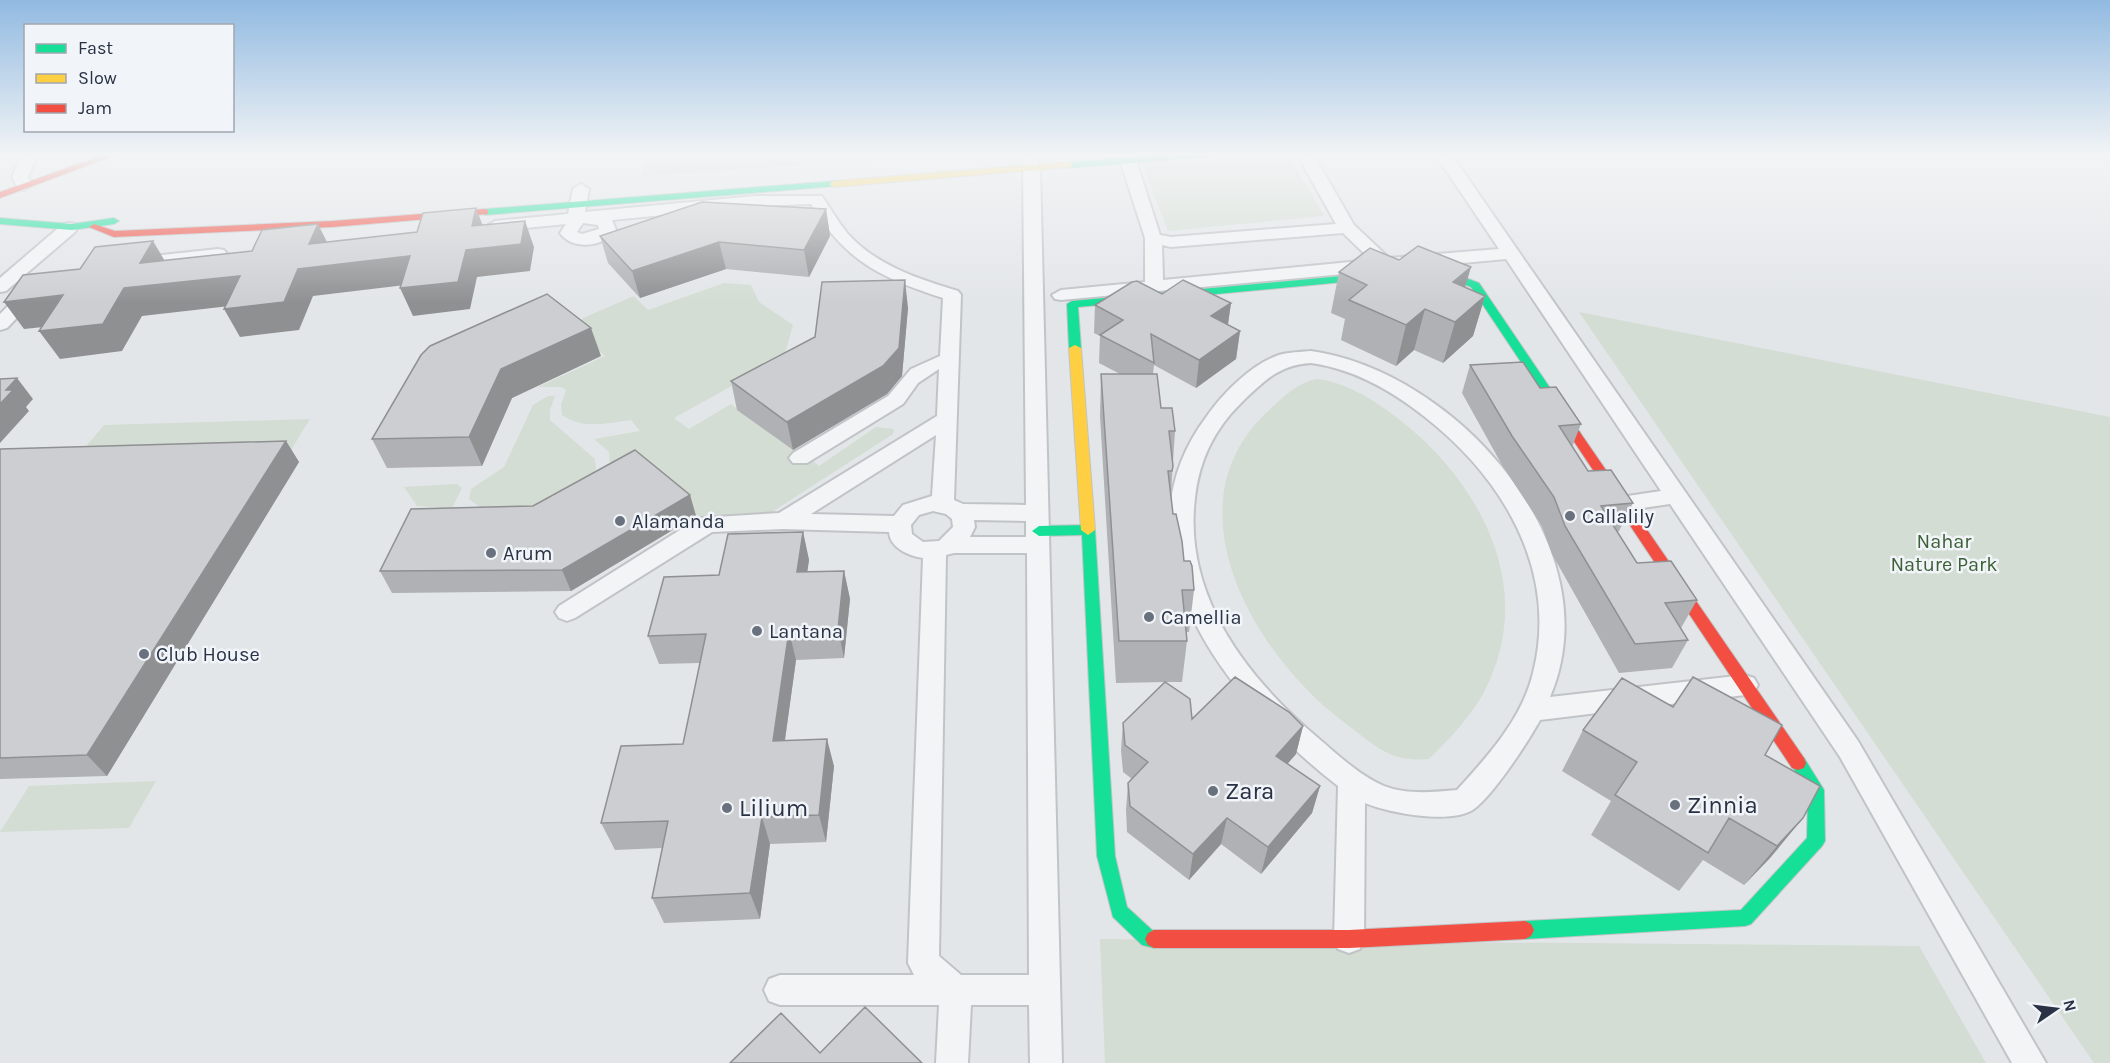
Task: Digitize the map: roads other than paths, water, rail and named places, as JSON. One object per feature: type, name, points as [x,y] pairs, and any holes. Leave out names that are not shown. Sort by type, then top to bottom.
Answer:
[{"type":"street","points":[[94,227],[114,234],[321,225],[616,204]]},
{"type":"street","points":[[408,235],[583,206],[665,204]]},
{"type":"street","points":[[818,204],[832,229],[858,256],[899,278],[952,295],[946,419],[951,508]]},
{"type":"street","points":[[1031,204],[1046,1063]]},
{"type":"street","points":[[1142,204],[1153,238],[1154,286]]},
{"type":"street","points":[[1333,204],[1347,228],[1385,264]]},
{"type":"street","points":[[1478,204],[1849,749],[2030,1063]]},
{"type":"street","points":[[0,221],[60,227],[94,227],[126,218]]},
{"type":"street","points":[[0,269],[60,227]]},
{"type":"street","points":[[0,287],[60,227]]},
{"type":"street","points":[[1153,238],[1171,242],[1347,228]]},
{"type":"street","points":[[113,265],[231,253]]},
{"type":"street","points":[[1061,295],[1512,253]]},
{"type":"street","points":[[1417,272],[1450,275],[1474,285],[1622,503],[1816,790],[1816,841],[1745,918],[1349,939],[1148,939],[1119,911],[1106,856],[1088,530],[1072,304],[1417,272]]},
{"type":"street","points":[[0,324],[44,282]]},
{"type":"street","points":[[1311,357],[1332,359],[1362,369],[1402,391],[1438,416],[1470,444],[1498,475],[1526,520],[1539,548],[1550,588],[1552,630],[1546,672],[1532,710],[1506,755],[1464,801],[1414,805],[1382,798],[1352,781],[1301,741],[1258,699],[1226,656],[1202,614],[1188,572],[1181,533],[1182,496],[1191,463],[1205,433],[1225,406],[1242,390],[1285,360],[1311,357]]},
{"type":"street","points":[[800,458],[896,400],[902,386],[914,374],[949,359]]},
{"type":"street","points":[[783,521],[946,419]]},
{"type":"street","points":[[1622,503],[1678,496]]},
{"type":"street","points":[[1038,530],[932,504],[911,510],[900,524],[901,538],[915,548],[944,548],[1038,530],[1088,530]]},
{"type":"street","points":[[951,508],[965,518],[965,532],[944,548],[923,963],[956,990]]},
{"type":"street","points":[[567,612],[706,524],[783,521],[900,524]]},
{"type":"street","points":[[1532,710],[1744,685]]},
{"type":"street","points":[[1349,939],[1352,781]]},
{"type":"street","points":[[780,990],[1045,990]]},
{"type":"street","points":[[952,1063],[956,990]]},
{"type":"place","name":"Callalily","points":[[1570,516]]},
{"type":"place","name":"Alamanda","points":[[620,521]]},
{"type":"place","name":"Arum","points":[[491,553]]},
{"type":"place","name":"Camellia","points":[[1149,617]]},
{"type":"place","name":"Lantana","points":[[757,631]]},
{"type":"place","name":"Club House","points":[[144,654]]},
{"type":"place","name":"Zara","points":[[1213,791]]},
{"type":"place","name":"Zinnia","points":[[1675,805]]},
{"type":"place","name":"Lilium","points":[[727,808]]},
{"type":"park label","name":"Nahar Nature Park","points":[[1944,552]]}]
